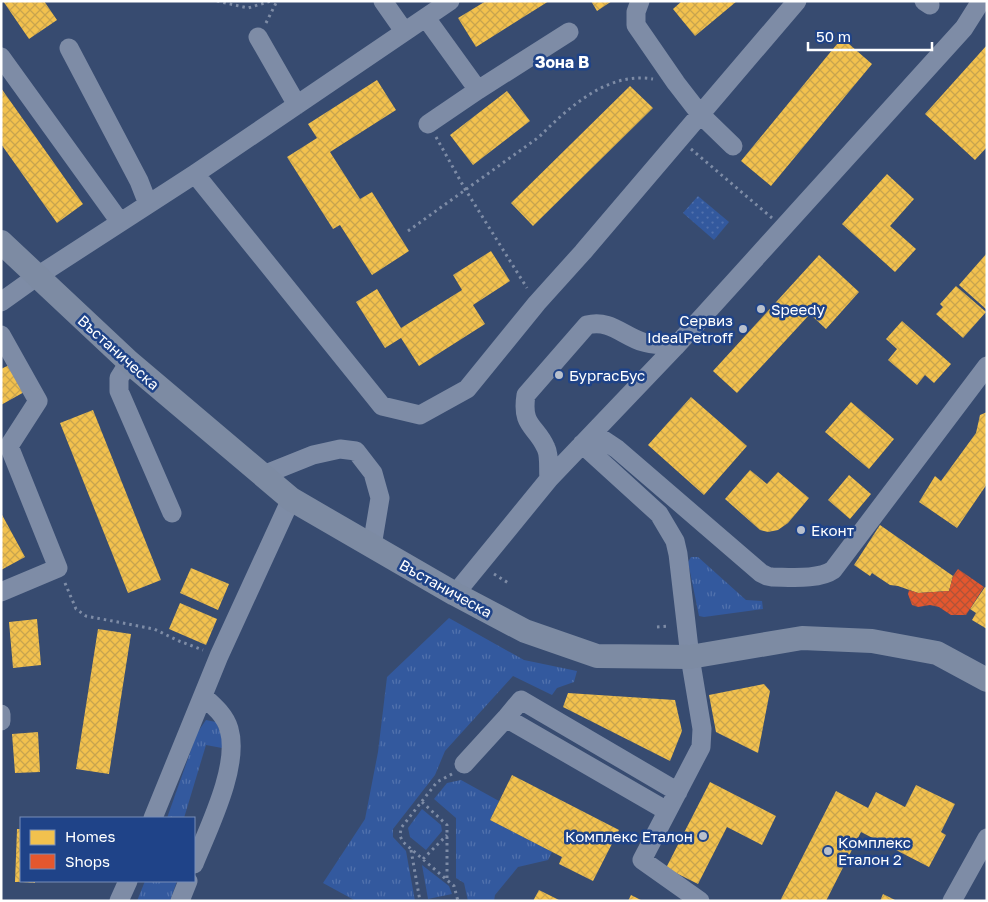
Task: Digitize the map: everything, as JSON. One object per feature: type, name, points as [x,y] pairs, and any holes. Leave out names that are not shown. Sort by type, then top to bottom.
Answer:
[{"type":"main road","name":"Въстаническа","points":[[1,242],[129,362],[291,499],[455,594],[525,631],[597,656],[690,657],[802,638],[872,641],[937,653],[987,680]]},
{"type":"street","points":[[383,1],[404,31]]},
{"type":"street","points":[[1,302],[36,276],[195,174],[450,1]]},
{"type":"street","points":[[640,1],[636,12],[636,25],[700,114],[734,146]]},
{"type":"street","points":[[195,174],[382,406],[420,415],[467,389],[537,303],[583,252],[797,1]]},
{"type":"street","points":[[455,594],[549,479],[675,347],[964,28],[981,1]]},
{"type":"street","points":[[426,18],[478,90]]},
{"type":"street","points":[[428,124],[569,32]]},
{"type":"street","points":[[258,36],[297,105]]},
{"type":"street","points":[[69,48],[139,182],[148,204]]},
{"type":"street","points":[[1,57],[120,222]]},
{"type":"street","points":[[549,479],[546,449],[528,422],[524,409],[526,395],[587,325],[598,322],[642,342],[675,347]]},
{"type":"street","points":[[1,335],[38,401],[9,446],[58,568],[1,592]]},
{"type":"street","points":[[129,362],[119,378],[119,391],[172,513]]},
{"type":"street","points":[[587,438],[617,449],[760,573],[772,577],[820,576],[834,570],[987,366]]},
{"type":"street","points":[[587,438],[659,514],[675,540],[702,738],[701,747],[642,860],[700,901]]},
{"type":"street","points":[[263,476],[313,455],[340,449],[356,451],[373,473],[380,498],[372,546]]},
{"type":"street","points":[[153,817],[219,656],[291,499]]},
{"type":"street","points":[[195,862],[219,802],[229,767],[232,747],[229,728],[219,710],[203,696]]},
{"type":"street","points":[[464,764],[520,700],[678,792]]},
{"type":"street","points":[[1,714],[1,721]]},
{"type":"street","points":[[506,718],[667,812]]},
{"type":"street","points":[[952,901],[987,838]]},
{"type":"street","points":[[119,901],[128,882]]},
{"type":"street","points":[[180,901],[188,882]]},
{"type":"path","points":[[217,1],[248,8],[271,1]]},
{"type":"path","points":[[258,36],[274,10],[277,1]]},
{"type":"path","points":[[408,231],[539,137],[557,119],[583,98],[609,84],[639,76],[676,83]]},
{"type":"path","points":[[428,124],[465,189],[537,303]]},
{"type":"path","points":[[679,139],[783,228]]},
{"type":"path","points":[[58,568],[76,609],[86,616],[154,629],[219,656]]},
{"type":"path","points":[[452,901],[458,900],[454,886],[403,842],[400,836],[402,828],[437,782],[456,772],[464,764]]},
{"type":"path","points":[[422,802],[447,825],[447,880]]},
{"type":"path","points":[[424,860],[447,834]]},
{"type":"path","points":[[410,848],[420,901]]},
{"type":"green space","points":[[698,196],[729,222],[714,240],[683,213]]},
{"type":"green space","points":[[691,557],[698,557],[746,600],[762,601],[763,609],[704,617],[699,616],[688,562]]},
{"type":"green space","points":[[449,618],[524,660],[577,671],[574,682],[557,688],[552,695],[513,676],[445,751],[435,775],[393,829],[393,837],[406,851],[415,901],[356,901],[323,883],[365,819],[378,752],[387,677]]},
{"type":"green space","points":[[206,720],[216,722],[222,736],[222,748],[206,745],[184,817],[167,817],[197,733]]},
{"type":"green space","points":[[461,780],[499,801],[490,820],[552,852],[548,860],[518,867],[495,895],[494,901],[468,901],[464,883],[456,878],[456,818],[434,799],[447,783]]},
{"type":"green space","points":[[422,809],[441,825],[442,831],[426,850],[410,837],[408,828]]},
{"type":"green space","points":[[422,865],[449,886],[452,894],[428,899]]},
{"type":"green space","points":[[145,882],[177,882],[170,901],[137,901]]},
{"type":"building: Homes","points":[[3,1],[44,1],[57,20],[29,39]]},
{"type":"building: Homes","points":[[486,1],[549,1],[476,47],[458,18]]},
{"type":"building: Homes","points":[[591,1],[612,1],[597,11]]},
{"type":"building: Homes","points":[[682,1],[737,1],[695,36],[673,9]]},
{"type":"building: Homes","points":[[842,38],[872,64],[771,186],[741,161]]},
{"type":"building: Homes","points":[[987,45],[987,147],[975,160],[925,114]]},
{"type":"building: Homes","points":[[377,80],[396,110],[330,152],[360,199],[372,192],[409,251],[372,275],[340,225],[333,229],[287,157],[317,138],[308,124]]},
{"type":"building: Homes","points":[[630,86],[653,108],[533,226],[511,203]]},
{"type":"building: Homes","points":[[1,88],[83,204],[57,223],[1,144]]},
{"type":"building: Homes","points":[[507,91],[530,121],[473,165],[450,135]]},
{"type":"building: Homes","points":[[887,174],[914,199],[890,226],[916,249],[895,272],[842,224]]},
{"type":"building: Homes","points":[[491,251],[510,281],[473,305],[485,324],[419,366],[401,338],[385,348],[356,302],[377,289],[401,328],[462,290],[453,275]]},
{"type":"building: Homes","points":[[987,253],[987,310],[959,285]]},
{"type":"building: Homes","points":[[819,255],[859,292],[826,329],[810,314],[737,393],[713,371]]},
{"type":"building: Homes","points":[[956,286],[986,312],[963,338],[936,314],[943,307],[940,304]]},
{"type":"building: Homes","points":[[902,321],[951,364],[934,383],[925,375],[917,385],[888,360],[897,349],[886,339]]},
{"type":"building: Homes","points":[[11,364],[26,391],[1,405],[1,369]]},
{"type":"building: Homes","points":[[691,397],[747,446],[704,495],[648,445]]},
{"type":"building: Homes","points":[[851,402],[894,439],[869,469],[825,432]]},
{"type":"building: Homes","points":[[93,410],[161,580],[128,593],[60,423]]},
{"type":"building: Homes","points":[[987,412],[987,484],[957,528],[919,502],[935,476],[941,481],[976,433],[980,415]]},
{"type":"building: Homes","points":[[750,470],[767,484],[778,472],[809,498],[788,523],[778,530],[768,532],[760,530],[725,499]]},
{"type":"building: Homes","points":[[849,475],[871,494],[850,519],[828,500]]},
{"type":"building: Homes","points":[[1,513],[25,557],[1,570]]},
{"type":"building: Homes","points":[[880,525],[953,576],[949,591],[918,593],[890,585],[872,573],[870,576],[854,565]]},
{"type":"building: Homes","points":[[191,568],[229,584],[218,610],[180,593]]},
{"type":"building: Homes","points":[[985,587],[987,588],[987,629],[972,620],[976,613],[970,609]]},
{"type":"building: Homes","points":[[180,603],[217,619],[206,645],[169,629]]},
{"type":"building: Homes","points":[[37,619],[41,665],[13,668],[9,622]]},
{"type":"building: Homes","points":[[98,629],[131,634],[109,774],[76,769]]},
{"type":"building: Homes","points":[[764,684],[770,691],[758,753],[716,732],[709,695]]},
{"type":"building: Homes","points":[[568,693],[675,700],[682,731],[670,761],[563,707]]},
{"type":"building: Homes","points":[[38,732],[40,772],[15,773],[12,734]]},
{"type":"building: Homes","points":[[512,775],[619,830],[593,881],[559,864],[562,857],[490,820]]},
{"type":"building: Homes","name":"Комплекс Еталон","points":[[710,782],[776,816],[762,845],[727,827],[698,884],[666,868]]},
{"type":"building: Homes","name":"Комплекс Еталон 2","points":[[916,785],[955,804],[941,832],[946,835],[929,867],[861,832],[826,901],[780,901],[836,791],[868,808],[876,792],[905,807]]},
{"type":"building: Homes","points":[[17,829],[20,829],[20,882],[15,882]]},
{"type":"building: Homes","points":[[539,890],[561,901],[533,901]]},
{"type":"building: Homes","points":[[883,894],[897,901],[880,901]]},
{"type":"building: Homes","points":[[631,895],[643,901],[628,901]]},
{"type":"building: Shops","points":[[958,569],[984,587],[966,615],[951,615],[939,607],[930,605],[918,607],[912,605],[908,594],[909,590],[918,593],[949,591],[953,576]]},
{"type":"place","name":"Speedy","points":[[761,309]]},
{"type":"place","name":"Сервиз IdealPetroff","points":[[743,329]]},
{"type":"place","name":"БургасБус","points":[[559,375]]},
{"type":"place","name":"Еконт","points":[[801,530]]},
{"type":"place","name":"Комплекс Еталон","points":[[703,836]]},
{"type":"place","name":"Комплекс Еталон 2","points":[[828,851]]},
{"type":"district","name":"Зона В","points":[[562,62]]}]
